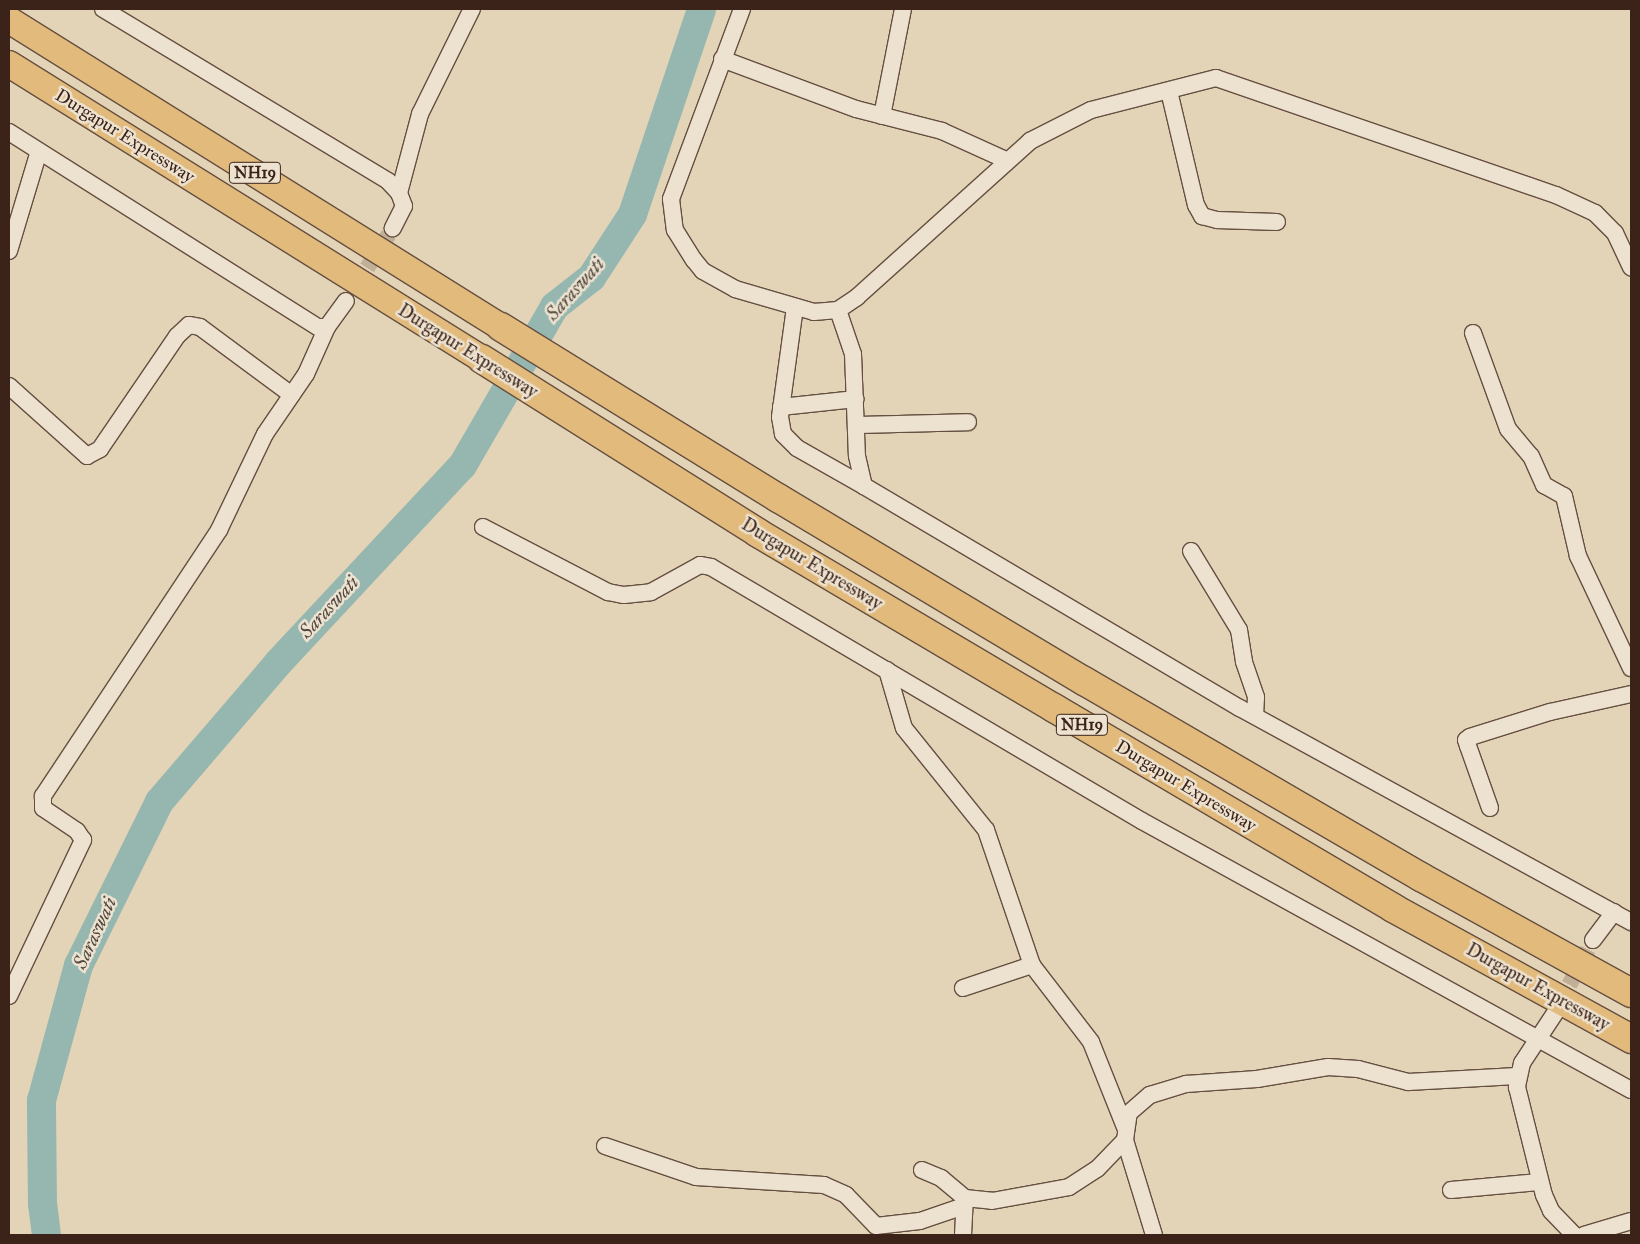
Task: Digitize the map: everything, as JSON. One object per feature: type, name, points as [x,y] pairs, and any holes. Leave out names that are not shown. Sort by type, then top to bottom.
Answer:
[{"type":"highway","name":"NH19","points":[[502,327],[778,498],[1092,686],[1421,877],[1631,993]]},
{"type":"highway","name":"Durgapur Expressway","points":[[482,360],[767,538],[1223,808],[1393,908],[1631,1039]]},
{"type":"main road","name":"NH19","points":[[9,20],[502,327]]},
{"type":"main road","name":"Durgapur Expressway","points":[[9,64],[482,360]]},
{"type":"street","points":[[399,193],[420,114],[472,9]]},
{"type":"street","points":[[742,9],[671,199],[675,230],[694,260],[715,279],[735,289],[795,307],[814,312],[838,310],[857,298],[1006,160],[1030,142],[1073,117],[1117,102],[1169,91],[1199,80],[1230,81],[1330,120],[1556,195],[1595,213],[1606,222],[1631,267]]},
{"type":"street","points":[[882,116],[903,9]]},
{"type":"street","points":[[108,10],[388,180],[399,193],[404,206],[393,228]]},
{"type":"street","points":[[722,59],[882,116],[942,131],[1006,160]]},
{"type":"street","points":[[1169,91],[1196,205],[1202,216],[1217,220],[1277,222]]},
{"type":"street","points":[[9,132],[318,327],[327,327]]},
{"type":"street","points":[[9,250],[39,151]]},
{"type":"street","points":[[9,996],[83,840],[77,831],[42,808],[43,796],[219,530],[265,434],[306,374],[327,327],[346,301]]},
{"type":"street","points":[[795,307],[780,426],[788,441],[1255,716],[1631,921]]},
{"type":"street","points":[[838,310],[851,345],[856,399],[857,456],[864,486]]},
{"type":"street","points":[[9,386],[87,456],[100,449],[177,336],[189,325],[200,327],[292,395]]},
{"type":"street","points":[[1473,333],[1508,429],[1531,456],[1544,485],[1564,496],[1578,556],[1631,668]]},
{"type":"street","points":[[781,407],[856,399]]},
{"type":"street","points":[[857,425],[968,422]]},
{"type":"street","points":[[483,527],[608,592],[624,596],[651,592],[700,565],[711,567],[1142,821],[1631,1090]]},
{"type":"street","points":[[1191,551],[1239,630],[1244,662],[1256,697],[1255,716]]},
{"type":"street","points":[[887,670],[904,728],[986,830],[1032,965],[1091,1042],[1125,1133],[1154,1235]]},
{"type":"street","points":[[1490,808],[1466,740],[1470,737],[1550,712],[1631,694]]},
{"type":"street","points":[[1592,940],[1614,912]]},
{"type":"street","points":[[963,988],[1032,965]]},
{"type":"street","points":[[1554,1013],[1517,1076],[1520,1109],[1539,1182],[1551,1211],[1574,1235]]},
{"type":"street","points":[[605,1146],[696,1177],[830,1186],[846,1195],[876,1226],[920,1221],[964,1202],[992,1201],[1069,1188],[1097,1169],[1125,1133],[1129,1113],[1137,1103],[1164,1089],[1186,1084],[1257,1079],[1328,1067],[1358,1070],[1408,1082],[1517,1076]]},
{"type":"street","points":[[922,1170],[941,1178],[964,1202],[963,1235]]},
{"type":"street","points":[[1451,1190],[1539,1182]]},
{"type":"street","points":[[1584,1235],[1631,1221]]},
{"type":"waterway","name":"Saraswati","points":[[46,1235],[42,1204],[41,1100],[78,965],[159,801],[278,662],[462,465],[554,306],[591,277],[632,214],[701,9]]},
{"type":"tunnel","points":[[354,288],[393,228]]},
{"type":"tunnel","points":[[1558,1006],[1593,940]]}]
